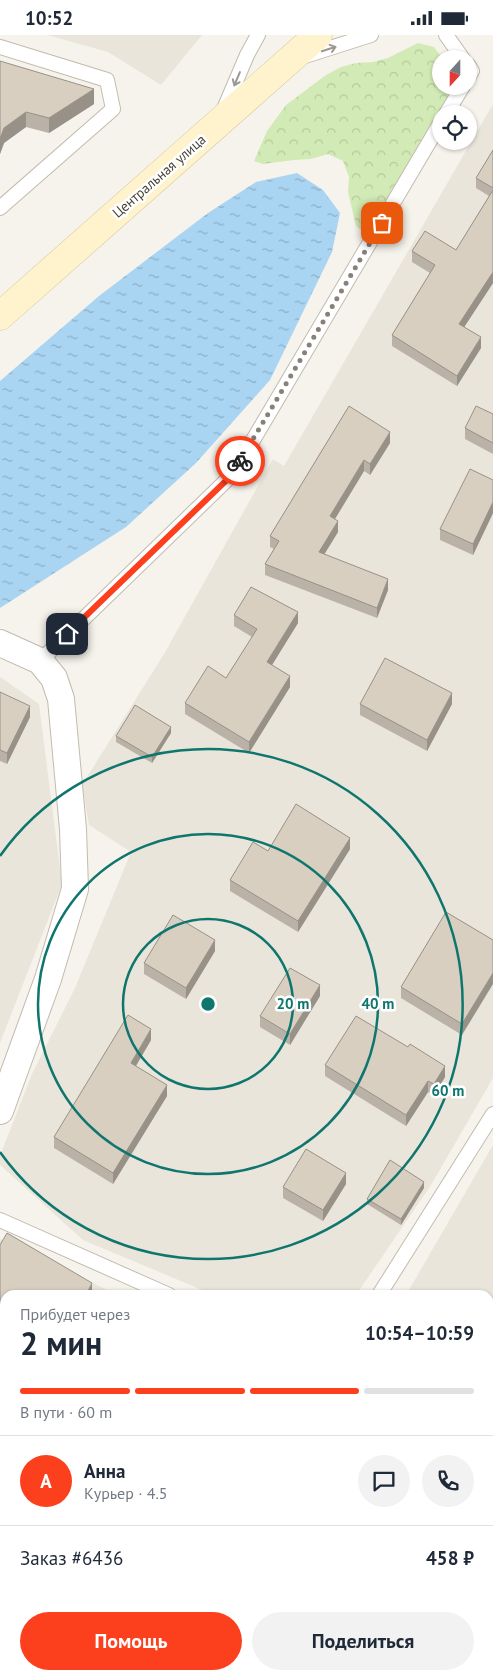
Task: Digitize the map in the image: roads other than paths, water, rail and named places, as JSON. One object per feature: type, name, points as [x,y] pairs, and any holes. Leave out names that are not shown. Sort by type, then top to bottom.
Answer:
[{"type":"main road","name":"Центральная улица","points":[[1,312],[218,125],[318,35]]},
{"type":"street","points":[[0,643],[40,661],[54,678],[61,699],[73,829],[75,889],[48,979],[0,1111]]},
{"type":"lane","points":[[218,125],[258,35]]},
{"type":"lane","points":[[288,62],[371,35]]},
{"type":"lane","points":[[446,35],[457,50]]},
{"type":"lane","points":[[0,47],[107,80],[113,109],[0,208]]},
{"type":"lane","points":[[40,661],[233,474],[432,138]]},
{"type":"lane","points":[[382,1290],[493,1114]]},
{"type":"lane","points":[[0,1221],[158,1290]]},
{"type":"water","points":[[297,173],[323,190],[340,213],[332,252],[270,380],[196,463],[126,527],[0,608],[0,381],[99,296],[208,213],[256,182]]}]
